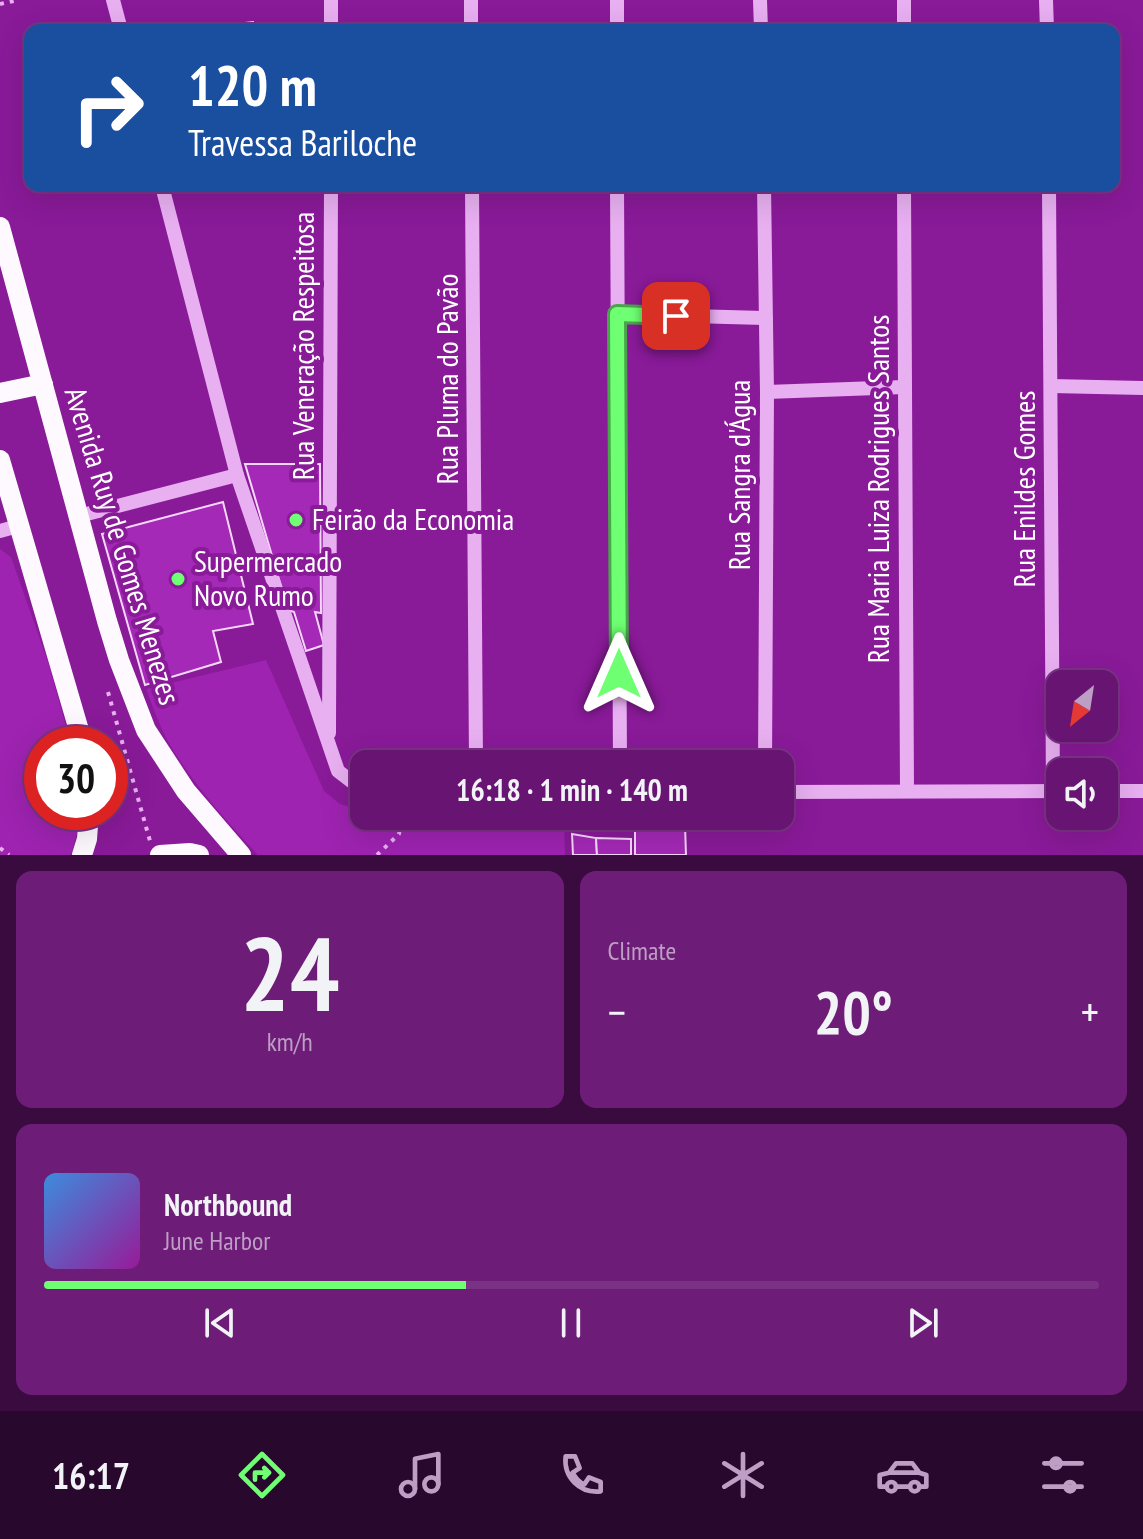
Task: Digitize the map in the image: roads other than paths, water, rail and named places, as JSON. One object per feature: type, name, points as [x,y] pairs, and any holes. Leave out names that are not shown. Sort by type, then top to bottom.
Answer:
[{"type":"main road","name":"Avenida Ruy de Gomes Menezes","points":[[0,227],[119,660],[146,730],[186,791],[241,855]]},
{"type":"main road","points":[[0,393],[43,384]]},
{"type":"main road","points":[[0,460],[9,529],[77,726]]},
{"type":"main road","points":[[82,855],[88,830]]},
{"type":"main road","points":[[160,855],[193,854]]},
{"type":"street","points":[[113,0],[119,24]]},
{"type":"street","points":[[331,0],[331,24]]},
{"type":"street","points":[[471,0],[471,24]]},
{"type":"street","points":[[617,0],[617,24]]},
{"type":"street","points":[[760,0],[761,24]]},
{"type":"street","points":[[904,0],[904,24]]},
{"type":"street","points":[[1046,0],[1047,24]]},
{"type":"street","points":[[164,192],[237,475],[338,771],[350,780]]},
{"type":"street","name":"Rua Veneração Respeitosa","points":[[329,746],[331,192]]},
{"type":"street","name":"Rua Pluma do Pavão","points":[[472,192],[476,750]]},
{"type":"street","points":[[617,192],[620,750]]},
{"type":"street","name":"Rua Sangra d'Água","points":[[764,192],[767,392],[765,750]]},
{"type":"street","name":"Rua Maria Luiza Rodrigues Santos","points":[[904,192],[907,791]]},
{"type":"street","name":"Rua Enildes Gomes","points":[[1049,192],[1056,758]]},
{"type":"street","points":[[617,314],[766,318]]},
{"type":"street","points":[[1051,386],[1143,388]]},
{"type":"street","points":[[767,392],[904,387]]},
{"type":"street","points":[[79,516],[237,475]]},
{"type":"street","points":[[794,792],[1046,791]]},
{"type":"street","points":[[1118,791],[1143,791]]},
{"type":"place","name":"Feirão da Economia","points":[[296,520]]},
{"type":"place","name":"Supermercado Novo Rumo","points":[[178,579]]}]
